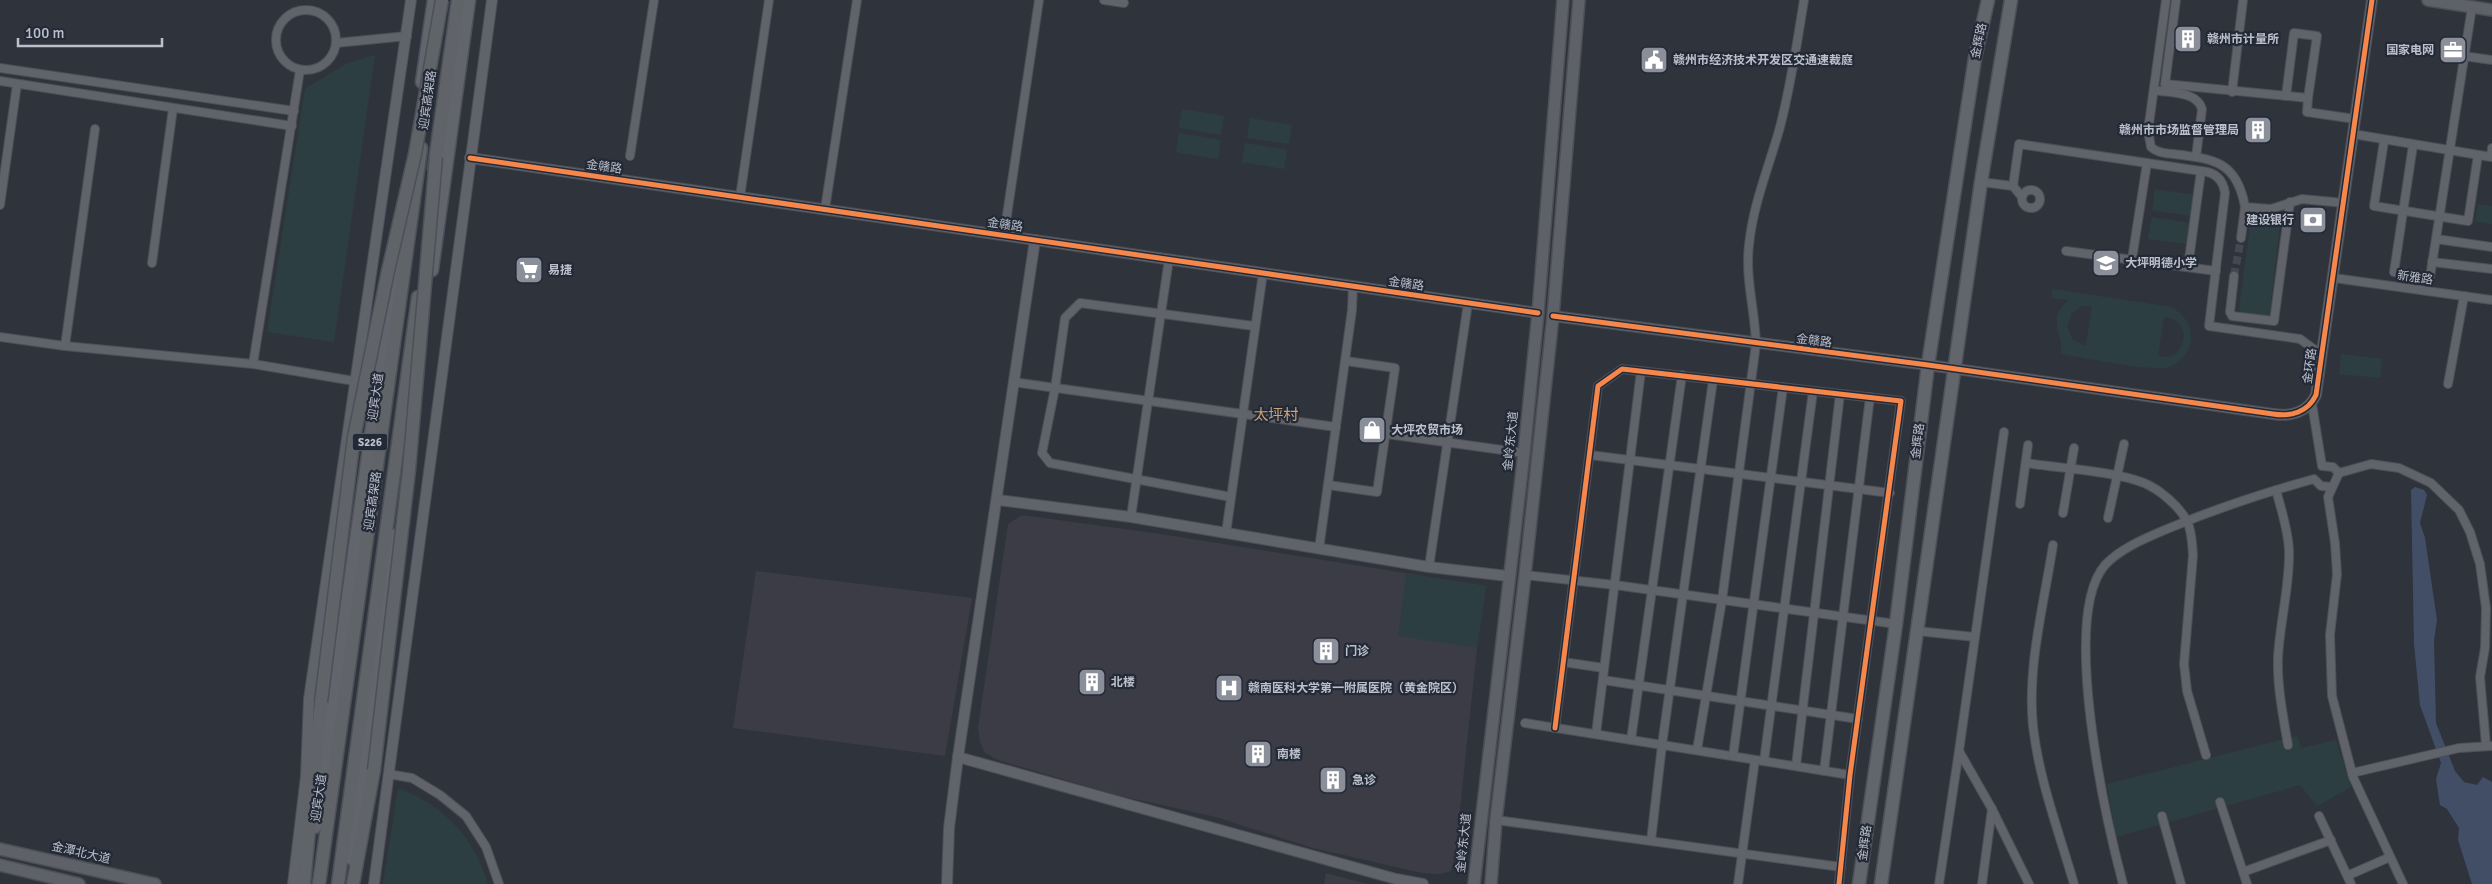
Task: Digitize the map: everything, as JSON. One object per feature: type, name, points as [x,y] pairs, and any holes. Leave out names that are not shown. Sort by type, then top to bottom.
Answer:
[{"type":"highway","points":[[305,884],[321,702],[354,437],[388,271],[415,154],[443,0]]},
{"type":"highway","name":"迎宾高架路","points":[[320,884],[443,0]]},
{"type":"highway","name":"迎宾高架路","points":[[338,884],[458,0]]},
{"type":"highway","points":[[351,884],[374,770],[409,470],[436,156]]},
{"type":"main road","name":"迎宾大道","points":[[305,884],[434,0]]},
{"type":"main road","points":[[351,884],[469,0]]},
{"type":"main road","name":"金岭东大道","points":[[1474,884],[1508,576],[1524,453],[1538,313],[1563,0]]},
{"type":"main road","points":[[1491,884],[1496,820],[1553,316],[1571,76],[1579,0]]},
{"type":"main road","name":"金辉路","points":[[1859,884],[1896,624],[1928,365],[1975,58],[1988,0]]},
{"type":"main road","name":"金辉路","points":[[1881,884],[1981,182],[1999,63],[2011,0]]},
{"type":"main road","points":[[2428,0],[2492,10]]},
{"type":"main road","points":[[1558,75],[1571,76]]},
{"type":"main road","name":"金潭北大道","points":[[0,850],[155,884]]},
{"type":"main road","points":[[0,865],[79,884]]},
{"type":"street","points":[[293,884],[306,776],[309,699],[411,0]]},
{"type":"street","points":[[374,884],[443,381],[470,158],[492,0]]},
{"type":"street","points":[[630,156],[654,0]]},
{"type":"street","points":[[740,197],[769,0]]},
{"type":"street","points":[[825,210],[857,0]]},
{"type":"street","points":[[1004,235],[1039,0]]},
{"type":"street","points":[[1104,0],[1124,3]]},
{"type":"street","points":[[1697,750],[1722,600],[1756,344],[1755,320],[1747,279],[1749,244],[1762,180],[1789,91],[1804,0]]},
{"type":"street","points":[[2166,0],[2148,131],[2151,146],[2158,152],[2209,158],[2229,169],[2242,190],[2245,207],[2241,238]]},
{"type":"street","points":[[2176,0],[2164,84],[2308,98]]},
{"type":"street","points":[[2232,92],[2243,0]]},
{"type":"street","name":"金环路","points":[[2312,404],[2316,395],[2334,278],[2372,0]]},
{"type":"street","points":[[2413,145],[2394,272],[2430,277],[2472,7]]},
{"type":"street","points":[[297,12],[317,12],[332,24],[336,43],[334,52],[324,64],[310,70],[300,70],[282,58],[277,36],[280,26],[288,17],[297,12]]},
{"type":"street","points":[[2286,96],[2294,33],[2317,36],[2307,112],[2355,119]]},
{"type":"street","points":[[336,43],[406,36]]},
{"type":"street","points":[[2464,56],[2492,60]]},
{"type":"street","points":[[0,68],[294,111]]},
{"type":"street","points":[[253,364],[300,70]]},
{"type":"street","points":[[0,82],[292,126]]},
{"type":"street","points":[[0,204],[17,84]]},
{"type":"street","points":[[2154,90],[2190,96],[2200,102],[2202,109],[2196,157]]},
{"type":"street","points":[[152,263],[173,108]]},
{"type":"street","points":[[65,346],[95,129]]},
{"type":"street","points":[[2353,134],[2384,141],[2491,157],[2492,148]]},
{"type":"street","points":[[2384,141],[2374,206],[2468,221],[2478,155]]},
{"type":"street","points":[[2013,186],[2019,144],[2211,172],[2219,178],[2225,193],[2209,326],[2300,339],[2322,355]]},
{"type":"street","name":"金赣路","points":[[470,158],[1538,313]]},
{"type":"street","points":[[2132,259],[2147,163]]},
{"type":"street","points":[[2188,267],[2201,170]]},
{"type":"street","points":[[1981,182],[2013,186],[2022,197]]},
{"type":"street","points":[[2245,207],[2271,209],[2302,199],[2344,203]]},
{"type":"street","points":[[2234,276],[2230,312],[2232,316],[2274,321],[2290,202]]},
{"type":"street","points":[[2436,239],[2492,247]]},
{"type":"street","points":[[948,884],[949,828],[958,757],[998,500],[1013,382],[1035,240]]},
{"type":"street","points":[[2066,251],[2216,271]]},
{"type":"street","points":[[1131,517],[1169,259]]},
{"type":"street","points":[[2432,262],[2492,270]]},
{"type":"street","points":[[1226,533],[1263,273]]},
{"type":"street","name":"新雅路","points":[[2334,278],[2492,300]]},
{"type":"street","points":[[1319,548],[1346,361],[1353,286]]},
{"type":"street","points":[[2448,384],[2464,296]]},
{"type":"street","points":[[1231,497],[1050,463],[1042,453],[1055,388],[1065,318],[1080,303],[1254,326]]},
{"type":"street","points":[[1429,567],[1468,303]]},
{"type":"street","name":"金赣路","points":[[1553,316],[1955,370]]},
{"type":"street","points":[[0,337],[65,346],[253,364],[354,381]]},
{"type":"street","points":[[1328,485],[1377,492],[1387,434],[1395,368],[1346,361]]},
{"type":"street","points":[[1554,728],[1598,386],[1622,369],[1901,401],[1890,493],[1850,775],[1839,884]]},
{"type":"street","points":[[1955,370],[2284,416],[2293,415],[2312,404],[2322,466]]},
{"type":"street","points":[[1596,734],[1642,371]]},
{"type":"street","points":[[1631,740],[1682,375]]},
{"type":"street","points":[[1651,841],[1662,745],[1714,380]]},
{"type":"street","points":[[1013,382],[1336,427]]},
{"type":"street","points":[[1733,756],[1783,387]]},
{"type":"street","points":[[1764,761],[1813,391]]},
{"type":"street","points":[[1796,766],[1840,394]]},
{"type":"street","points":[[1824,770],[1870,397]]},
{"type":"street","points":[[1939,884],[2004,432]]},
{"type":"street","points":[[1387,434],[1524,453]]},
{"type":"street","points":[[2108,518],[2124,444]]},
{"type":"street","points":[[2020,504],[2028,446]]},
{"type":"street","points":[[2063,513],[2074,448]]},
{"type":"street","points":[[1590,455],[1890,493]]},
{"type":"street","points":[[2026,463],[2117,476],[2144,483],[2161,493],[2187,521],[2192,539],[2193,555],[2184,664],[2187,691],[2206,755]]},
{"type":"street","points":[[2338,473],[2370,464],[2399,468],[2431,482],[2459,510],[2470,532],[2480,564],[2486,608],[2488,648],[2480,676],[2489,746],[2459,748],[2352,773]]},
{"type":"street","points":[[2332,487],[2321,486],[2314,479],[2314,473],[2322,466],[2333,467],[2338,473]]},
{"type":"street","points":[[2338,473],[2328,498],[2335,543],[2337,574],[2330,635],[2332,696],[2352,773],[2403,884]]},
{"type":"street","points":[[2123,884],[2103,796],[2087,693],[2086,632],[2089,604],[2099,576],[2105,566],[2114,558],[2138,543],[2223,506],[2314,479]]},
{"type":"street","points":[[2276,490],[2286,527],[2289,549],[2288,578],[2278,658],[2280,689],[2288,745]]},
{"type":"street","points":[[998,500],[1131,517],[1429,567],[1508,576]]},
{"type":"street","points":[[2053,545],[2033,674],[2033,725],[2041,774],[2074,884]]},
{"type":"street","points":[[1525,575],[1843,615],[1896,624]]},
{"type":"street","points":[[1917,631],[1975,636]]},
{"type":"street","points":[[1563,662],[1604,668]]},
{"type":"street","points":[[1602,680],[1858,719]]},
{"type":"street","points":[[1525,723],[1850,775]]},
{"type":"street","points":[[1959,751],[1992,809],[2029,884]]},
{"type":"street","points":[[958,757],[1396,879],[1423,884]]},
{"type":"street","points":[[1738,884],[1755,760]]},
{"type":"street","points":[[388,774],[412,778],[440,795],[466,816],[486,847],[499,884]]},
{"type":"street","points":[[2220,802],[2246,884]]},
{"type":"street","points":[[1982,884],[1992,809]]},
{"type":"street","points":[[2162,816],[2181,884]]},
{"type":"street","points":[[2319,816],[2352,884]]},
{"type":"street","points":[[1496,820],[1841,867]]},
{"type":"street","points":[[2243,872],[2331,840]]},
{"type":"street","points":[[2349,875],[2390,857]]},
{"type":"street","points":[[2020,884],[2023,871]]},
{"type":"shaded area","points":[[375,55],[334,342],[267,332],[305,89],[346,64]]},
{"type":"shaded area","points":[[1182,109],[1224,116],[1221,135],[1179,128]]},
{"type":"shaded area","points":[[1250,118],[1292,125],[1289,144],[1247,138]]},
{"type":"shaded area","points":[[1179,133],[1221,140],[1218,159],[1176,152]]},
{"type":"shaded area","points":[[1245,143],[1287,150],[1284,169],[1242,162]]},
{"type":"shaded area","points":[[2155,189],[2194,195],[2191,216],[2152,210]]},
{"type":"shaded area","points":[[2478,204],[2492,206],[2492,224],[2475,221]]},
{"type":"shaded area","points":[[2260,214],[2281,216],[2269,318],[2243,314],[2239,309],[2251,220]]},
{"type":"shaded area","points":[[2152,217],[2190,223],[2187,244],[2148,239]]},
{"type":"shaded area","points":[[2053,289],[2171,307],[2183,316],[2188,324],[2191,333],[2189,347],[2177,363],[2169,367],[2160,368],[2133,366],[2061,354],[2057,320],[2062,307],[2069,300],[2051,298]],"holes":[[[2082,306],[2092,306],[2086,346],[2073,340],[2067,327],[2071,314]],[[2164,317],[2174,319],[2180,324],[2184,340],[2176,354],[2168,357],[2158,356]]]},
{"type":"shaded area","points":[[2341,354],[2382,359],[2380,378],[2339,374]]},
{"type":"shaded area","name":"赣南医科大学第一附属医院（黄金院区）","points":[[1022,515],[1160,534],[1486,586],[1477,648],[1455,856],[1451,871],[1440,874],[1422,873],[1313,848],[1216,817],[1112,794],[998,760],[985,753],[980,742],[978,728],[1008,524]]},
{"type":"shaded area","points":[[756,571],[972,598],[945,756],[733,728]]},
{"type":"shaded area","points":[[1406,574],[1486,586],[1477,648],[1398,636]]},
{"type":"shaded area","points":[[2297,736],[2301,748],[2336,740],[2351,787],[2317,806],[2300,785],[2116,837],[2107,784]]},
{"type":"shaded area","points":[[398,789],[417,796],[456,826],[475,852],[488,884],[383,884]]},
{"type":"shaded area","points":[[1326,873],[1367,884],[1324,884]]},
{"type":"water","points":[[2415,487],[2424,490],[2427,495],[2420,523],[2425,538],[2437,620],[2434,640],[2436,723],[2455,771],[2464,782],[2477,785],[2483,777],[2492,782],[2492,884],[2472,884],[2458,840],[2459,828],[2447,809],[2440,805],[2436,779],[2441,763],[2420,705],[2414,644],[2411,490]]},
{"type":"tunnel","points":[[2234,276],[2241,238]]},
{"type":"cycle path","points":[[1553,316],[1928,365],[2280,415],[2298,412],[2308,406],[2316,395],[2372,0]]},
{"type":"cycle path","points":[[470,158],[1538,313]]},
{"type":"cycle path","points":[[1555,728],[1598,386],[1622,369],[1901,401],[1850,775],[1839,884]]},
{"type":"place","name":"赣州市计量所","points":[[2188,39]]},
{"type":"place","name":"国家电网","points":[[2453,50]]},
{"type":"place","name":"赣州市经济技术开发区交通速裁庭","points":[[1654,60]]},
{"type":"place","name":"赣州市市场监督管理局","points":[[2258,130]]},
{"type":"place","name":"建设银行","points":[[2313,220]]},
{"type":"place","name":"大坪明德小学","points":[[2106,263]]},
{"type":"place","name":"易捷","points":[[529,270]]},
{"type":"place","name":"大坪农贸市场","points":[[1372,430]]},
{"type":"place","name":"门诊","points":[[1326,651]]},
{"type":"place","name":"北楼","points":[[1092,682]]},
{"type":"place","name":"赣南医科大学第一附属医院（黄金院区）","points":[[1229,688]]},
{"type":"place","name":"南楼","points":[[1258,754]]},
{"type":"place","name":"急诊","points":[[1333,780]]},
{"type":"district","name":"太坪村","points":[[1276,415]]}]
